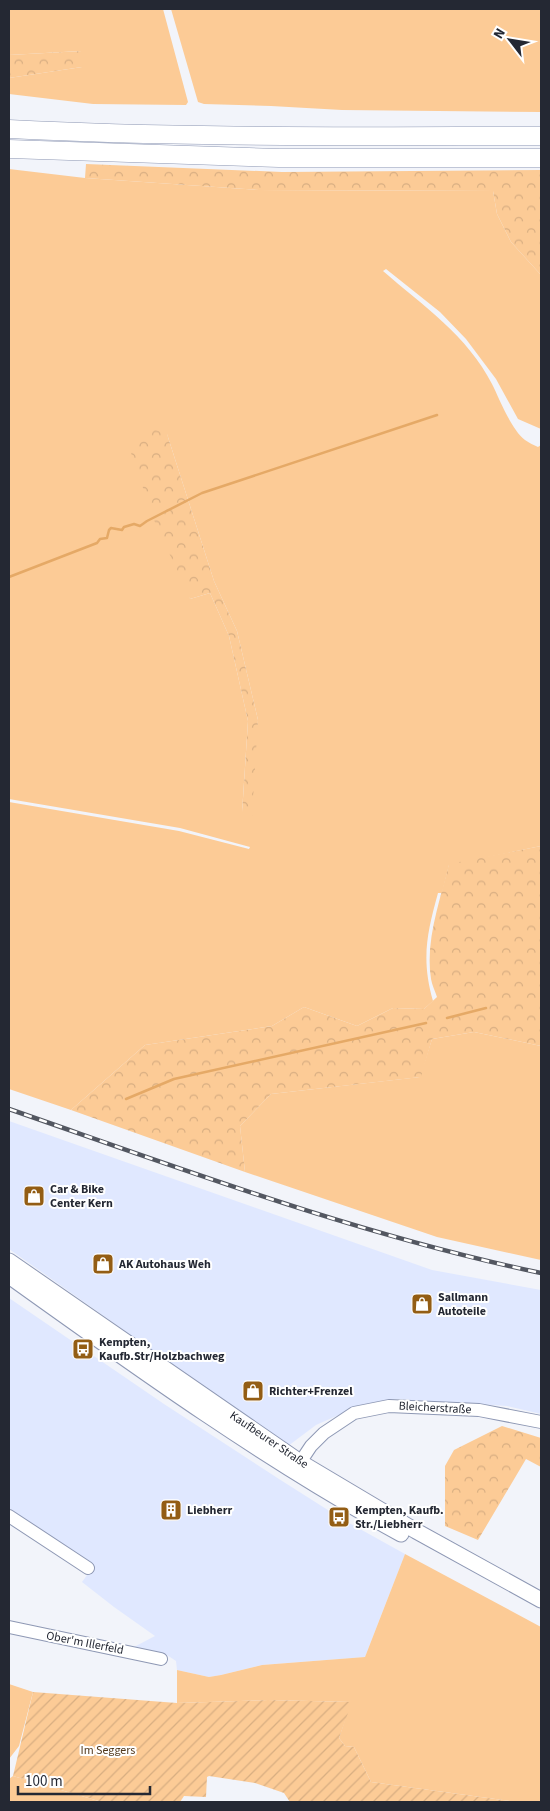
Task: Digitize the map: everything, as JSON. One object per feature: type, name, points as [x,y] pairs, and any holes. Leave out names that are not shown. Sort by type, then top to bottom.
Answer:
[{"type":"highway","points":[[9,129],[102,134],[240,136],[541,136]]},
{"type":"highway","points":[[9,149],[279,158],[541,158]]},
{"type":"main road","name":"Kaufbeurer Straße","points":[[9,1261],[350,1506],[541,1610]]},
{"type":"main road","name":"Kaufbeurer Straße","points":[[9,1276],[93,1336],[297,1467],[541,1600]]},
{"type":"street","name":"Bleicherstraße","points":[[297,1467],[311,1446],[324,1433],[354,1413],[389,1406],[479,1410],[541,1422]]},
{"type":"street","points":[[9,1516],[88,1568]]},
{"type":"street","name":"Ober'm Illerfeld","points":[[9,1627],[161,1659]]},
{"type":"shaded area","points":[[9,1121],[432,1270],[541,1290],[541,1414],[507,1406],[396,1399],[359,1406],[316,1425],[288,1446],[9,1249]]},
{"type":"shaded area","name":"Liebherr","points":[[9,1298],[164,1404],[279,1479],[342,1519],[405,1554],[365,1657],[262,1665],[209,1677],[177,1670],[176,1661],[164,1653],[134,1647],[155,1636],[82,1582],[93,1567],[9,1508]]},
{"type":"green space","points":[[9,9],[163,9],[188,102],[186,105],[93,104],[9,94],[9,78],[82,67],[81,51],[9,55]]},
{"type":"green space","points":[[171,9],[541,9],[541,112],[342,110],[204,104],[198,102]]},
{"type":"green space","points":[[82,51],[82,67],[9,78],[9,55]]},
{"type":"green space","points":[[86,164],[282,172],[541,170],[541,275],[511,242],[497,214],[493,191],[259,190],[85,178]]},
{"type":"green space","points":[[9,169],[85,178],[259,190],[493,191],[497,214],[511,242],[541,275],[541,429],[518,419],[496,379],[466,339],[440,312],[386,269],[383,271],[457,336],[482,367],[515,429],[527,441],[538,447],[541,445],[541,846],[449,865],[442,893],[438,893],[428,934],[426,959],[433,1001],[424,1009],[393,1008],[357,1026],[304,1007],[272,1026],[145,1045],[71,1110],[9,1089],[9,802],[179,831],[249,849],[250,847],[180,828],[9,799]],"holes":[[[167,434],[214,581],[237,631],[258,720],[242,813],[248,721],[229,636],[210,593],[190,599]]]},
{"type":"green space","points":[[150,428],[167,434],[214,581],[237,631],[258,720],[252,817],[242,814],[248,721],[229,636],[210,593],[190,599],[154,520],[130,450]]},
{"type":"green space","points":[[541,846],[541,1046],[474,1032],[432,1039],[421,1077],[271,1094],[240,1126],[245,1172],[71,1110],[145,1045],[272,1026],[304,1007],[357,1026],[393,1008],[424,1009],[437,997],[431,979],[430,950],[434,921],[449,864]]},
{"type":"green space","points":[[474,1032],[541,1046],[541,1260],[437,1237],[245,1172],[240,1126],[271,1094],[420,1077],[432,1039]]},
{"type":"green space","points":[[502,1426],[541,1438],[541,1467],[526,1459],[478,1540],[445,1526],[445,1466],[454,1450]]},
{"type":"green space","points":[[405,1554],[541,1627],[541,1802],[517,1802],[371,1782],[354,1747],[345,1746],[339,1738],[351,1702],[268,1700],[177,1703],[177,1670],[209,1677],[262,1665],[365,1657]]},
{"type":"green space","points":[[9,1684],[33,1692],[19,1746],[9,1759]]},
{"type":"green space","name":"Im Seggers","points":[[33,1692],[177,1703],[268,1700],[352,1702],[339,1738],[345,1746],[354,1747],[371,1782],[517,1802],[290,1802],[284,1793],[255,1783],[209,1776],[207,1777],[206,1797],[184,1796],[180,1802],[102,1802],[13,1776]]},
{"type":"green space","points":[[13,1776],[102,1802],[9,1802],[9,1779]]},
{"type":"waterway","points":[[9,577],[97,543],[100,539],[107,538],[111,528],[122,530],[124,527],[134,524],[140,526],[202,493],[437,415]]},
{"type":"waterway","points":[[447,1018],[486,1008]]},
{"type":"waterway","points":[[126,1099],[174,1079],[426,1023]]},
{"type":"railway","points":[[9,1109],[273,1200],[406,1240],[473,1258],[541,1273]]},
{"type":"place","name":"Car & Bike Center Kern","points":[[34,1196]]},
{"type":"place","name":"AK Autohaus Weh","points":[[103,1264]]},
{"type":"place","name":"Sallmann Autoteile","points":[[422,1304]]},
{"type":"place","name":"Kempten, Kaufb.Str/Holzbachweg","points":[[83,1349]]},
{"type":"place","name":"Richter+Frenzel","points":[[253,1391]]},
{"type":"place","name":"Liebherr","points":[[171,1510]]},
{"type":"place","name":"Kempten, Kaufb. Str./Liebherr","points":[[339,1517]]}]
